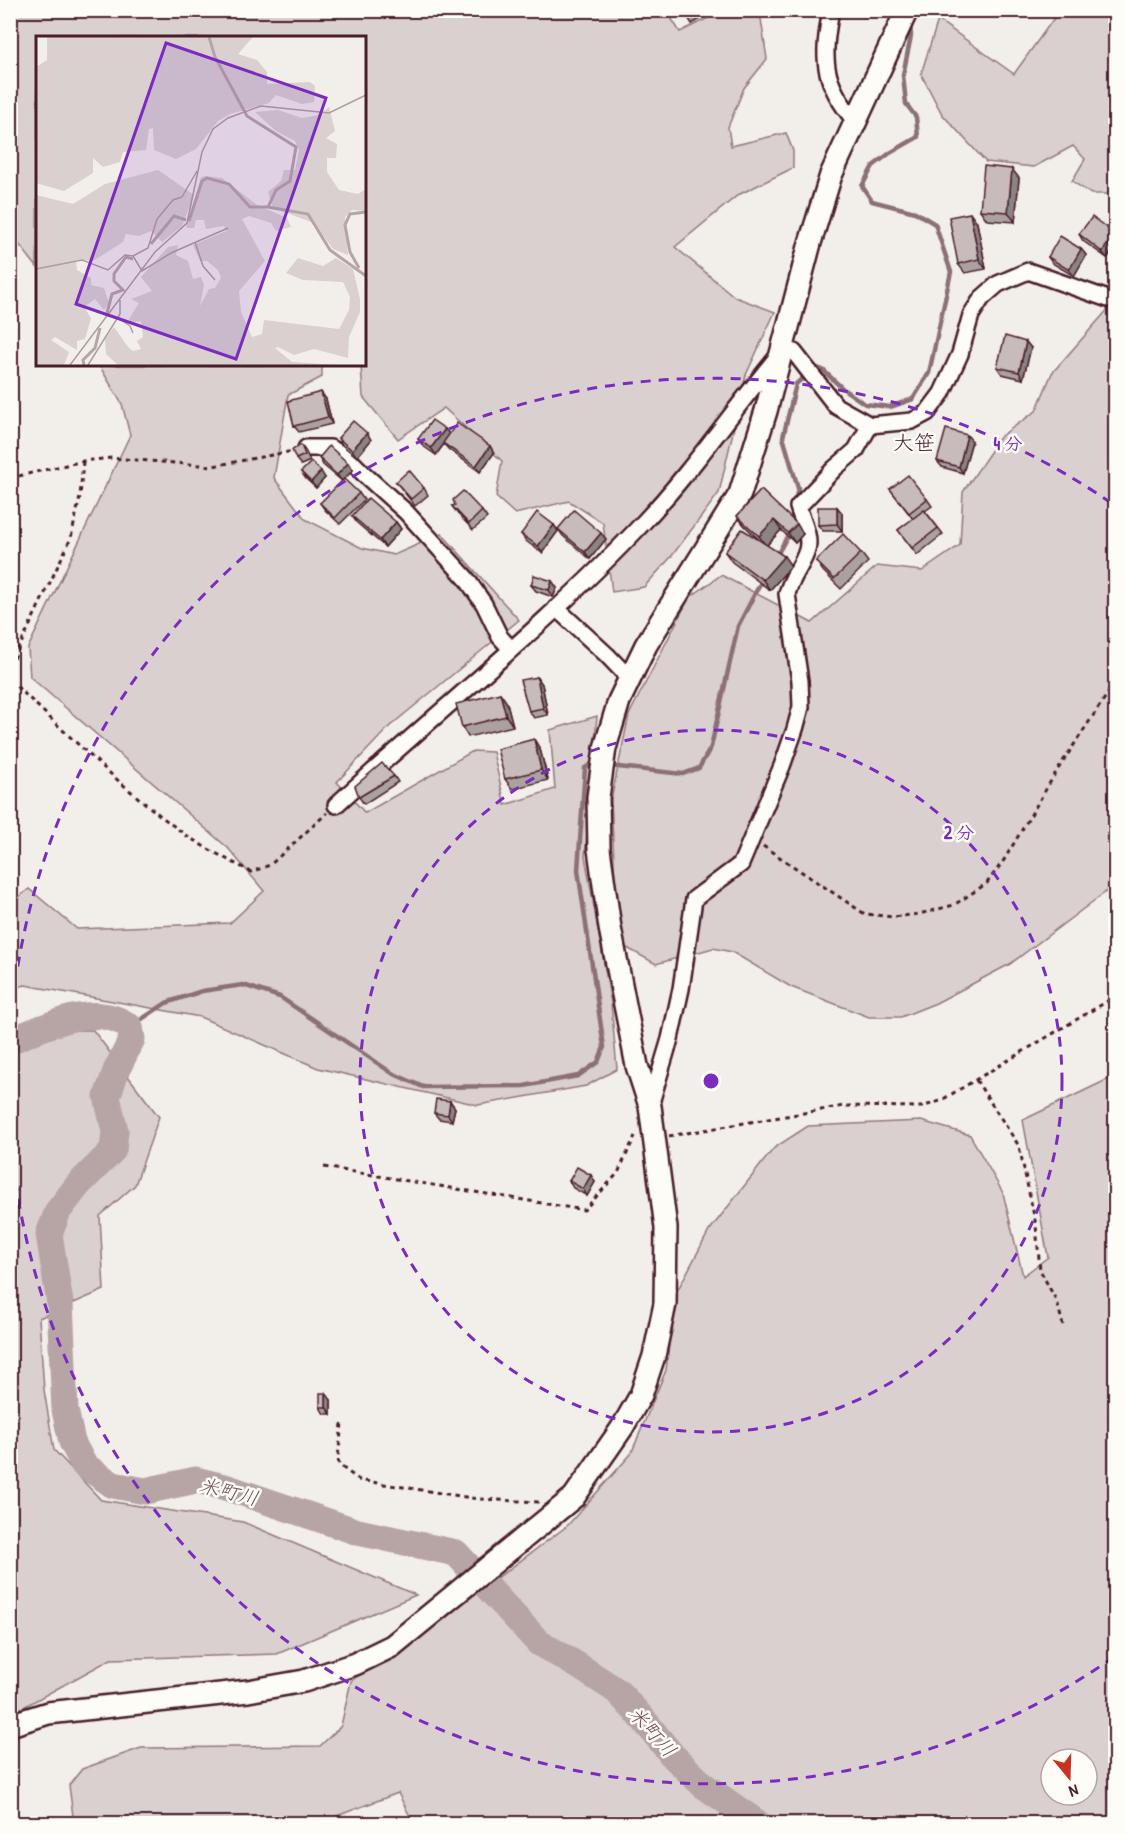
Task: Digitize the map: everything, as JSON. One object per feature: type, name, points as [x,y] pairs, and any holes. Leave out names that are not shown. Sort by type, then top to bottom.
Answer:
[{"type":"street","points":[[831,10],[824,60],[832,88],[855,121]]},
{"type":"street","points":[[650,1106],[637,1066],[610,928],[599,849],[598,797],[605,748],[619,701],[646,645],[740,494],[789,351],[810,243],[831,175],[903,19]]},
{"type":"street","points":[[789,351],[836,406],[870,425],[912,421],[927,413],[942,393],[960,354],[971,315],[982,298],[998,284],[1028,271],[1108,299],[1116,298]]},
{"type":"street","points":[[336,805],[512,649],[642,525],[789,351]]},
{"type":"street","points":[[10,1725],[48,1713],[248,1691],[304,1682],[355,1664],[392,1646],[574,1497],[622,1428],[641,1395],[654,1356],[665,1304],[666,1228],[645,1136],[650,1106],[670,1039],[681,989],[694,899],[741,864],[782,766],[801,707],[801,681],[787,594],[790,581],[807,550],[807,538],[798,507],[835,468],[856,450],[870,425]]},
{"type":"street","points":[[306,448],[330,448],[347,457],[406,512],[466,578],[484,604],[500,636],[512,649]]},
{"type":"street","points":[[556,608],[607,655],[630,680]]},
{"type":"path","points":[[10,478],[83,461],[111,458],[213,466],[306,448]]},
{"type":"path","points":[[10,667],[71,538],[80,497],[83,461]]},
{"type":"path","points":[[10,681],[107,770],[176,827],[251,872],[270,866],[336,805]]},
{"type":"path","points":[[751,839],[865,914],[893,917],[919,914],[954,905],[987,883],[1004,860],[1058,769],[1116,681]]},
{"type":"path","points":[[324,1167],[584,1210],[618,1173],[645,1136],[844,1106],[922,1107],[940,1101],[1116,996]]},
{"type":"path","points":[[976,1080],[1019,1146],[1036,1225],[1040,1270],[1054,1295],[1063,1325]]},
{"type":"path","points":[[342,1424],[339,1465],[359,1480],[478,1499],[564,1505]]},
{"type":"path","points":[[325,1817],[326,1824]]},
{"type":"shaded area","points":[[666,10],[680,32],[722,11],[752,11],[761,19],[767,59],[744,88],[728,127],[731,146],[786,133],[793,151],[793,168],[738,195],[675,247],[735,297],[775,312],[746,375],[719,493],[671,557],[644,587],[612,592],[603,523],[569,501],[515,514],[496,497],[502,461],[444,408],[398,439],[363,397],[361,366],[366,366],[366,36],[36,36],[36,266],[11,234],[10,11]]},
{"type":"shaded area","points":[[1059,11],[1115,11],[1115,194],[1091,194],[1072,181],[1085,159],[1073,146],[1034,167],[986,162],[942,114],[921,74],[938,20],[1014,74]]},
{"type":"shaded area","points":[[1110,307],[1115,307],[1115,885],[1010,964],[936,1003],[901,1017],[869,1017],[791,987],[732,952],[713,948],[656,964],[618,943],[611,800],[629,715],[689,598],[721,575],[812,623],[877,566],[922,571],[960,545],[963,492],[1001,436],[1036,411],[1052,373]]},
{"type":"shaded area","points":[[100,366],[322,366],[322,377],[288,395],[274,478],[305,519],[362,548],[394,555],[442,534],[519,620],[390,726],[337,782],[365,813],[473,751],[493,752],[505,805],[555,789],[550,730],[597,716],[585,856],[611,1003],[617,1069],[586,1086],[478,1105],[318,1068],[200,1017],[25,985],[11,989],[11,903],[29,889],[77,929],[230,923],[264,891],[228,848],[30,677],[28,648],[130,435],[122,404]]},
{"type":"shaded area","points":[[11,1030],[93,1030],[159,1117],[135,1185],[100,1216],[104,1290],[39,1318],[44,1390],[54,1450],[101,1500],[243,1522],[416,1595],[277,1654],[111,1659],[11,1714]]},
{"type":"shaded area","points":[[1115,1076],[1115,1823],[414,1824],[398,1793],[318,1823],[74,1824],[69,1785],[82,1769],[141,1748],[320,1746],[341,1726],[351,1681],[449,1614],[567,1526],[631,1454],[666,1370],[675,1295],[709,1231],[774,1148],[808,1126],[921,1121],[970,1135],[1003,1193],[1023,1276],[1048,1257],[1023,1120]]},
{"type":"building","points":[[984,166],[1012,169],[1008,212],[980,210]]},
{"type":"building","points":[[970,213],[979,259],[958,264],[949,217]]},
{"type":"building","points":[[1092,217],[1115,234],[1102,252],[1079,234]]},
{"type":"building","points":[[1060,236],[1081,249],[1069,270],[1048,257]]},
{"type":"building","points":[[1005,336],[1026,342],[1019,372],[997,367]]},
{"type":"building","points":[[321,392],[328,417],[294,426],[288,401]]},
{"type":"building","points":[[432,420],[445,429],[431,448],[418,439]]},
{"type":"building","points":[[353,421],[367,433],[352,450],[338,438]]},
{"type":"building","points":[[457,423],[490,446],[476,466],[443,443]]},
{"type":"building","points":[[946,429],[967,435],[959,467],[937,461]]},
{"type":"building","points":[[301,445],[305,455],[296,459],[292,450]]},
{"type":"building","points":[[329,446],[348,463],[337,475],[319,458]]},
{"type":"building","points":[[311,462],[321,471],[311,482],[301,472]]},
{"type":"building","points":[[409,470],[424,488],[411,499],[396,482]]},
{"type":"building","points":[[908,475],[927,499],[909,513],[890,489]]},
{"type":"building","points":[[344,479],[359,493],[335,518],[320,503]]},
{"type":"building","points":[[761,490],[797,524],[788,533],[774,520],[759,536],[737,516]]},
{"type":"building","points":[[463,491],[482,511],[469,524],[452,506],[455,505],[453,500]]},
{"type":"building","points":[[368,498],[396,522],[380,540],[352,516]]},
{"type":"building","points":[[818,507],[837,507],[837,524],[818,525]]},
{"type":"building","points":[[574,510],[601,533],[585,552],[558,529]]},
{"type":"building","points":[[924,510],[938,528],[912,548],[898,530]]},
{"type":"building","points":[[537,512],[554,525],[538,546],[521,534]]},
{"type":"building","points":[[742,529],[784,556],[763,580],[725,552]]},
{"type":"building","points":[[843,534],[861,553],[834,579],[816,561]]},
{"type":"building","points":[[534,575],[552,581],[549,590],[531,585]]},
{"type":"building","points":[[537,677],[543,708],[529,711],[520,680]]},
{"type":"building","points":[[500,693],[506,716],[462,727],[456,704]]},
{"type":"building","points":[[534,739],[541,770],[505,779],[497,749]]},
{"type":"building","points":[[382,763],[394,776],[359,797],[355,786]]},
{"type":"building","points":[[436,1099],[450,1101],[448,1115],[434,1113]]},
{"type":"building","points":[[577,1167],[591,1175],[583,1189],[569,1181]]},
{"type":"building","points":[[320,1393],[326,1393],[326,1407],[320,1407]]},
{"type":"waterway","points":[[790,525],[798,488],[783,437],[796,384],[815,367],[823,370],[842,388],[865,404],[890,407],[913,399],[929,373],[951,272],[935,224],[915,212],[872,201],[862,186],[873,166],[918,137],[916,117],[906,104],[903,75],[911,36],[910,22]]},
{"type":"waterway","points":[[776,557],[789,533]]},
{"type":"waterway","points":[[609,766],[683,774],[699,768],[711,747],[738,626],[762,580]]},
{"type":"waterway","points":[[130,1027],[166,1003],[202,991],[243,985],[280,997],[392,1073],[423,1087],[524,1086],[578,1076],[598,1062],[604,1047],[578,870],[585,768],[592,764]]},
{"type":"waterway","name":"米町川","points":[[10,1041],[54,1023],[86,1016],[116,1019],[130,1027],[132,1039],[116,1071],[107,1097],[115,1131],[113,1150],[78,1185],[58,1211],[49,1234],[60,1303],[65,1410],[72,1442],[84,1465],[113,1485],[145,1491],[196,1480],[225,1487],[358,1532],[456,1553],[539,1643],[617,1691],[672,1755],[703,1785],[759,1824]]},
{"type":"district","name":"大笹","points":[[914,442]]}]
